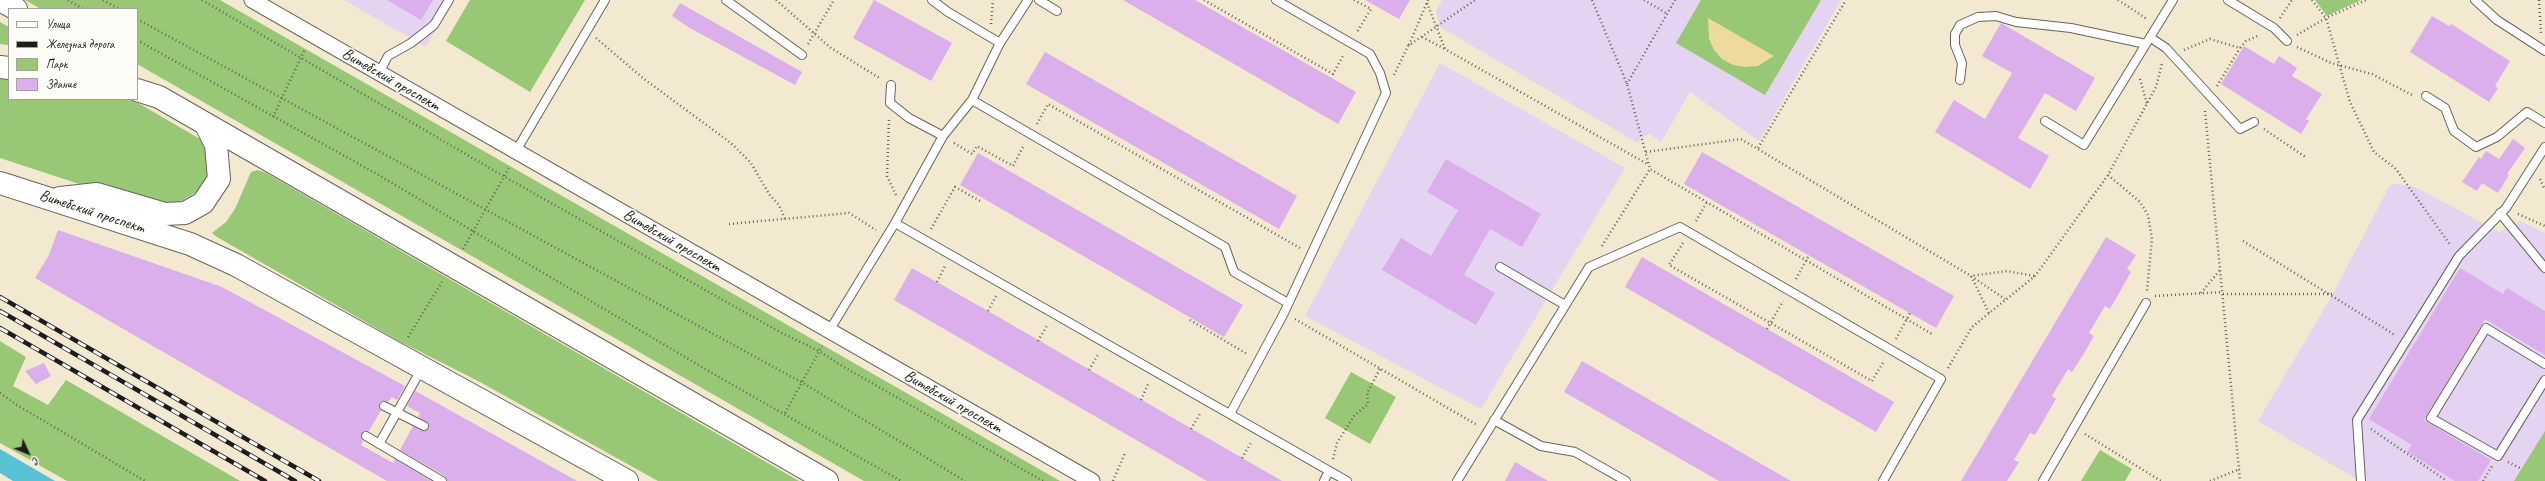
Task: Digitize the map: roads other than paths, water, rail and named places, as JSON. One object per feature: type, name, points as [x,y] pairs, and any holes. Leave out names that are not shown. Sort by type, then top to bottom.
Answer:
[{"type":"main road","points":[[0,0],[14,8]]},
{"type":"main road","points":[[138,82],[159,97],[206,125],[827,481]]},
{"type":"main road","points":[[138,90],[159,97]]},
{"type":"main road","points":[[51,199],[97,194],[165,214],[185,213],[203,203],[219,178],[216,145],[206,125]]},
{"type":"main road","name":"Витебский проспект","points":[[0,183],[190,244],[236,265],[627,481]]},
{"type":"street","name":"Витебский проспект","points":[[252,0],[1092,481]]},
{"type":"lane","points":[[379,73],[388,56],[411,43],[434,25],[449,0]]},
{"type":"lane","points":[[516,151],[605,0]]},
{"type":"lane","points":[[726,0],[802,55]]},
{"type":"lane","points":[[932,0],[1000,43]]},
{"type":"lane","points":[[829,331],[895,223],[943,136],[972,100],[1000,43],[1028,0]]},
{"type":"lane","points":[[1039,0],[1057,11]]},
{"type":"lane","points":[[1230,414],[1284,313],[1386,93],[1380,73],[1370,54],[1276,0]]},
{"type":"lane","points":[[2045,122],[2084,145],[2173,0]]},
{"type":"lane","points":[[2228,0],[2274,28],[2287,41]]},
{"type":"lane","points":[[2475,0],[2497,20],[2543,50]]},
{"type":"lane","points":[[1960,80],[1962,63],[1955,45],[1955,34],[1960,25],[1978,17],[1996,16],[2016,22],[2071,28],[2149,41],[2166,48],[2240,129],[2254,122]]},
{"type":"lane","points":[[892,85],[890,103],[909,118],[943,136]]},
{"type":"lane","points":[[2426,96],[2444,108],[2454,131],[2476,147],[2497,137],[2527,112],[2545,123]]},
{"type":"lane","points":[[972,100],[1225,247],[1234,272],[1288,303]]},
{"type":"lane","points":[[2361,481],[2357,420],[2459,256],[2503,210],[2545,147]]},
{"type":"lane","points":[[2503,210],[2545,268]]},
{"type":"lane","points":[[895,223],[1347,481]]},
{"type":"lane","points":[[1457,481],[1589,267],[1680,227],[1941,379],[1883,481]]},
{"type":"lane","points":[[1500,267],[1566,305]]},
{"type":"lane","points":[[2043,481],[2146,303]]},
{"type":"lane","points":[[2545,364],[2486,328],[2431,418],[2498,456],[2545,380]]},
{"type":"lane","points":[[379,444],[422,367]]},
{"type":"lane","points":[[384,406],[424,426]]},
{"type":"lane","points":[[1494,420],[1541,446],[1575,452],[1626,481]]},
{"type":"lane","points":[[366,436],[442,481]]},
{"type":"lane","points":[[1324,481],[1329,471]]},
{"type":"water","points":[[0,449],[55,481],[13,481],[0,473]]},
{"type":"railway","points":[[0,297],[319,481]]},
{"type":"railway","points":[[0,311],[295,481]]},
{"type":"railway","points":[[0,328],[265,481]]}]
